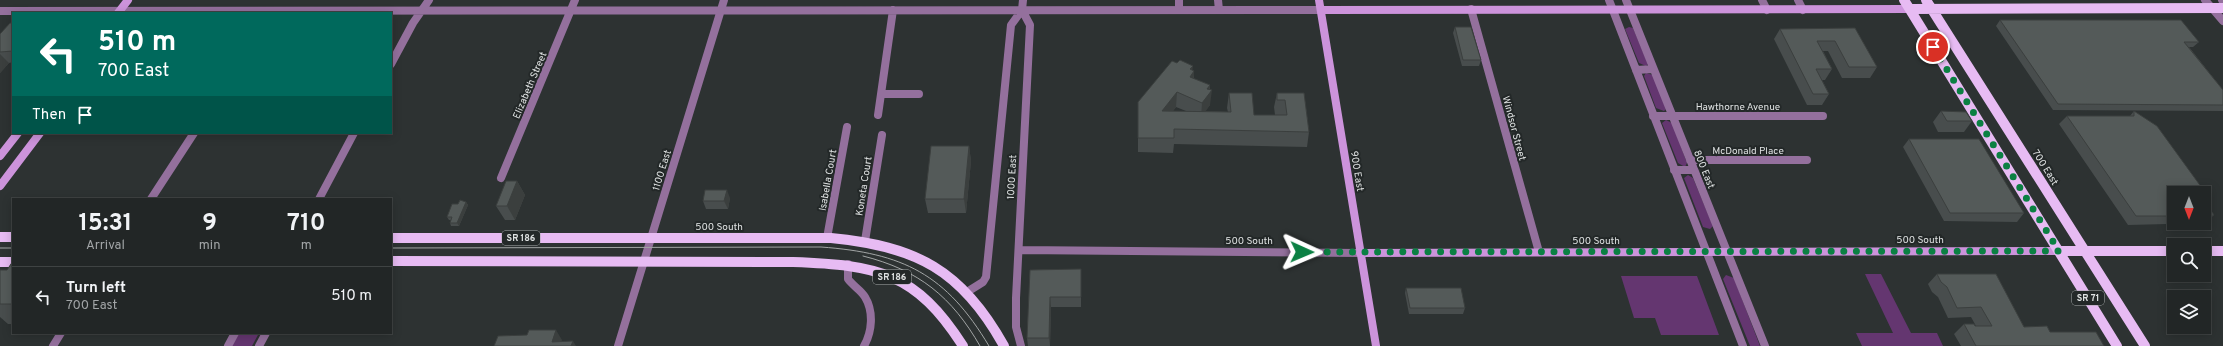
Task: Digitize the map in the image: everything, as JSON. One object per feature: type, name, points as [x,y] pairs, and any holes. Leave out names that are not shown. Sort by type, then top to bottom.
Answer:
[{"type":"main road","points":[[1907,4],[2223,8]]},
{"type":"main road","name":"SR 71","points":[[1907,4],[2117,346]]},
{"type":"main road","name":"700 East","points":[[1929,4],[2145,346]]},
{"type":"main road","points":[[0,237],[12,237]]},
{"type":"main road","name":"500 South","points":[[392,238],[827,238],[865,240],[914,254],[951,277],[983,310],[1004,346]]},
{"type":"main road","name":"500 South","points":[[2059,251],[2167,251]]},
{"type":"main road","points":[[2211,251],[2223,251]]},
{"type":"main road","name":"SR 186","points":[[392,261],[644,261],[848,264],[884,273],[915,289],[933,304],[946,319],[963,346]]},
{"type":"main road","points":[[0,262],[12,262]]},
{"type":"street","points":[[120,12],[128,0]]},
{"type":"street","points":[[392,62],[421,10],[429,0]]},
{"type":"street","name":"Elizabeth Street","points":[[502,178],[575,0]]},
{"type":"street","name":"1100 East","points":[[618,346],[724,0]]},
{"type":"street","name":"1000 East","points":[[1021,346],[1016,328],[1030,27],[1022,10],[1022,0]]},
{"type":"street","points":[[1179,0],[1179,10]]},
{"type":"street","points":[[1218,0],[1219,10]]},
{"type":"street","name":"900 East","points":[[1319,0],[1376,346]]},
{"type":"street","points":[[1609,0],[1743,346]]},
{"type":"street","name":"800 East","points":[[1626,0],[1765,346]]},
{"type":"street","points":[[1762,0],[1767,10]]},
{"type":"street","points":[[1798,0],[1803,10]]},
{"type":"street","points":[[2205,0],[2223,21]]},
{"type":"street","points":[[0,11],[1803,10],[1907,4]]},
{"type":"street","name":"Windsor Street","points":[[1471,9],[1539,252]]},
{"type":"street","points":[[878,115],[893,10]]},
{"type":"street","name":"1000 East","points":[[967,292],[983,282],[986,276],[1011,25],[1022,10]]},
{"type":"street","points":[[1636,70],[1653,70]]},
{"type":"street","points":[[882,94],[918,94]]},
{"type":"street","name":"Hawthorne Avenue","points":[[1653,116],[1823,116]]},
{"type":"street","name":"Isabella Court","points":[[827,238],[848,127]]},
{"type":"street","points":[[0,156],[17,134]]},
{"type":"street","points":[[0,186],[39,134]]},
{"type":"street","points":[[152,198],[193,134]]},
{"type":"street","points":[[320,198],[353,134]]},
{"type":"street","name":"Koneta Court","points":[[865,240],[882,135]]},
{"type":"street","name":"McDonald Place","points":[[1690,160],[1807,160]]},
{"type":"street","points":[[1674,170],[1694,170]]},
{"type":"street","name":"500 South","points":[[1019,250],[1360,253],[2059,251]]},
{"type":"street","points":[[848,264],[848,279],[866,300],[870,310],[869,340],[864,346]]},
{"type":"street","points":[[53,346],[60,334]]},
{"type":"street","points":[[228,346],[234,334]]},
{"type":"street","points":[[259,346],[265,334]]},
{"type":"shaded area","points":[[1629,27],[1633,28],[1648,64],[1646,66],[1639,63],[1625,29]]},
{"type":"shaded area","points":[[1646,73],[1653,75],[1666,109],[1664,111],[1656,108],[1644,76]]},
{"type":"shaded area","points":[[1666,120],[1672,123],[1687,163],[1685,167],[1678,163],[1662,123]]},
{"type":"shaded area","points":[[1688,175],[1693,178],[1713,226],[1710,229],[1703,227],[1684,178]]},
{"type":"shaded area","points":[[1865,274],[1881,274],[1911,333],[1937,333],[1943,346],[1862,346],[1856,333],[1893,333]]},
{"type":"shaded area","points":[[1726,275],[1734,278],[1760,346],[1750,346],[1723,279]]},
{"type":"shaded area","points":[[1621,276],[1697,276],[1719,335],[1661,335],[1655,318],[1634,318]]},
{"type":"shaded area","points":[[238,334],[258,334],[252,346],[232,346]]},
{"type":"building","points":[[2000,20],[2181,20],[2199,42],[2184,42],[2223,90],[2223,105],[2058,104]]},
{"type":"building","points":[[10,23],[12,23],[12,51],[0,52],[0,34]]},
{"type":"building","points":[[1455,27],[1471,27],[1481,60],[1463,60]]},
{"type":"building","points":[[1855,28],[1877,67],[1849,67],[1835,41],[1817,41],[1832,69],[1816,69],[1829,94],[1813,94],[1780,29]]},
{"type":"building","points":[[1180,60],[1193,66],[1190,69],[1194,71],[1190,77],[1210,85],[1207,89],[1212,90],[1202,103],[1177,92],[1162,111],[1231,112],[1229,93],[1252,93],[1254,115],[1287,115],[1285,100],[1277,100],[1277,93],[1304,93],[1309,132],[1174,129],[1174,138],[1138,138],[1138,102],[1172,61],[1177,63]]},
{"type":"building","points":[[1941,111],[1966,112],[1972,121],[1947,121]]},
{"type":"building","points":[[2134,111],[2157,126],[2201,186],[2167,186],[2167,216],[2136,216],[2067,116],[2134,116]]},
{"type":"building","points":[[1909,139],[1979,139],[2024,213],[1950,213]]},
{"type":"building","points":[[931,146],[969,146],[964,199],[925,199]]},
{"type":"building","points":[[506,181],[517,181],[507,206],[496,206]]},
{"type":"building","points":[[705,190],[727,190],[724,201],[703,201]]},
{"type":"building","points":[[460,200],[466,202],[457,223],[450,223],[452,217],[447,217],[452,204],[458,204]]},
{"type":"building","points":[[12,262],[12,304],[0,304],[0,270],[7,270]]},
{"type":"building","points":[[1081,269],[1081,297],[1050,297],[1049,338],[1027,338],[1030,270]]},
{"type":"building","points":[[1937,274],[1996,274],[2024,327],[2047,326],[2050,332],[2096,332],[2104,346],[1976,346],[1964,324],[1974,324],[1975,326],[1992,326],[1981,307],[1957,308],[1947,287],[1941,282]]},
{"type":"building","points":[[1406,288],[1461,288],[1465,308],[1410,308]]},
{"type":"building","points":[[529,330],[556,330],[552,342],[573,341],[571,346],[494,346],[498,336],[527,335]]},
{"type":"tram line","points":[[392,248],[821,247],[850,250],[876,255],[899,262],[920,272],[939,285],[956,301],[973,321],[989,346]]},
{"type":"tram line","points":[[0,248],[12,248]]},
{"type":"tram line","points":[[863,256],[901,269],[932,288],[958,313],[980,346]]},
{"type":"route","points":[[1302,252],[2059,251],[1933,47]]}]
